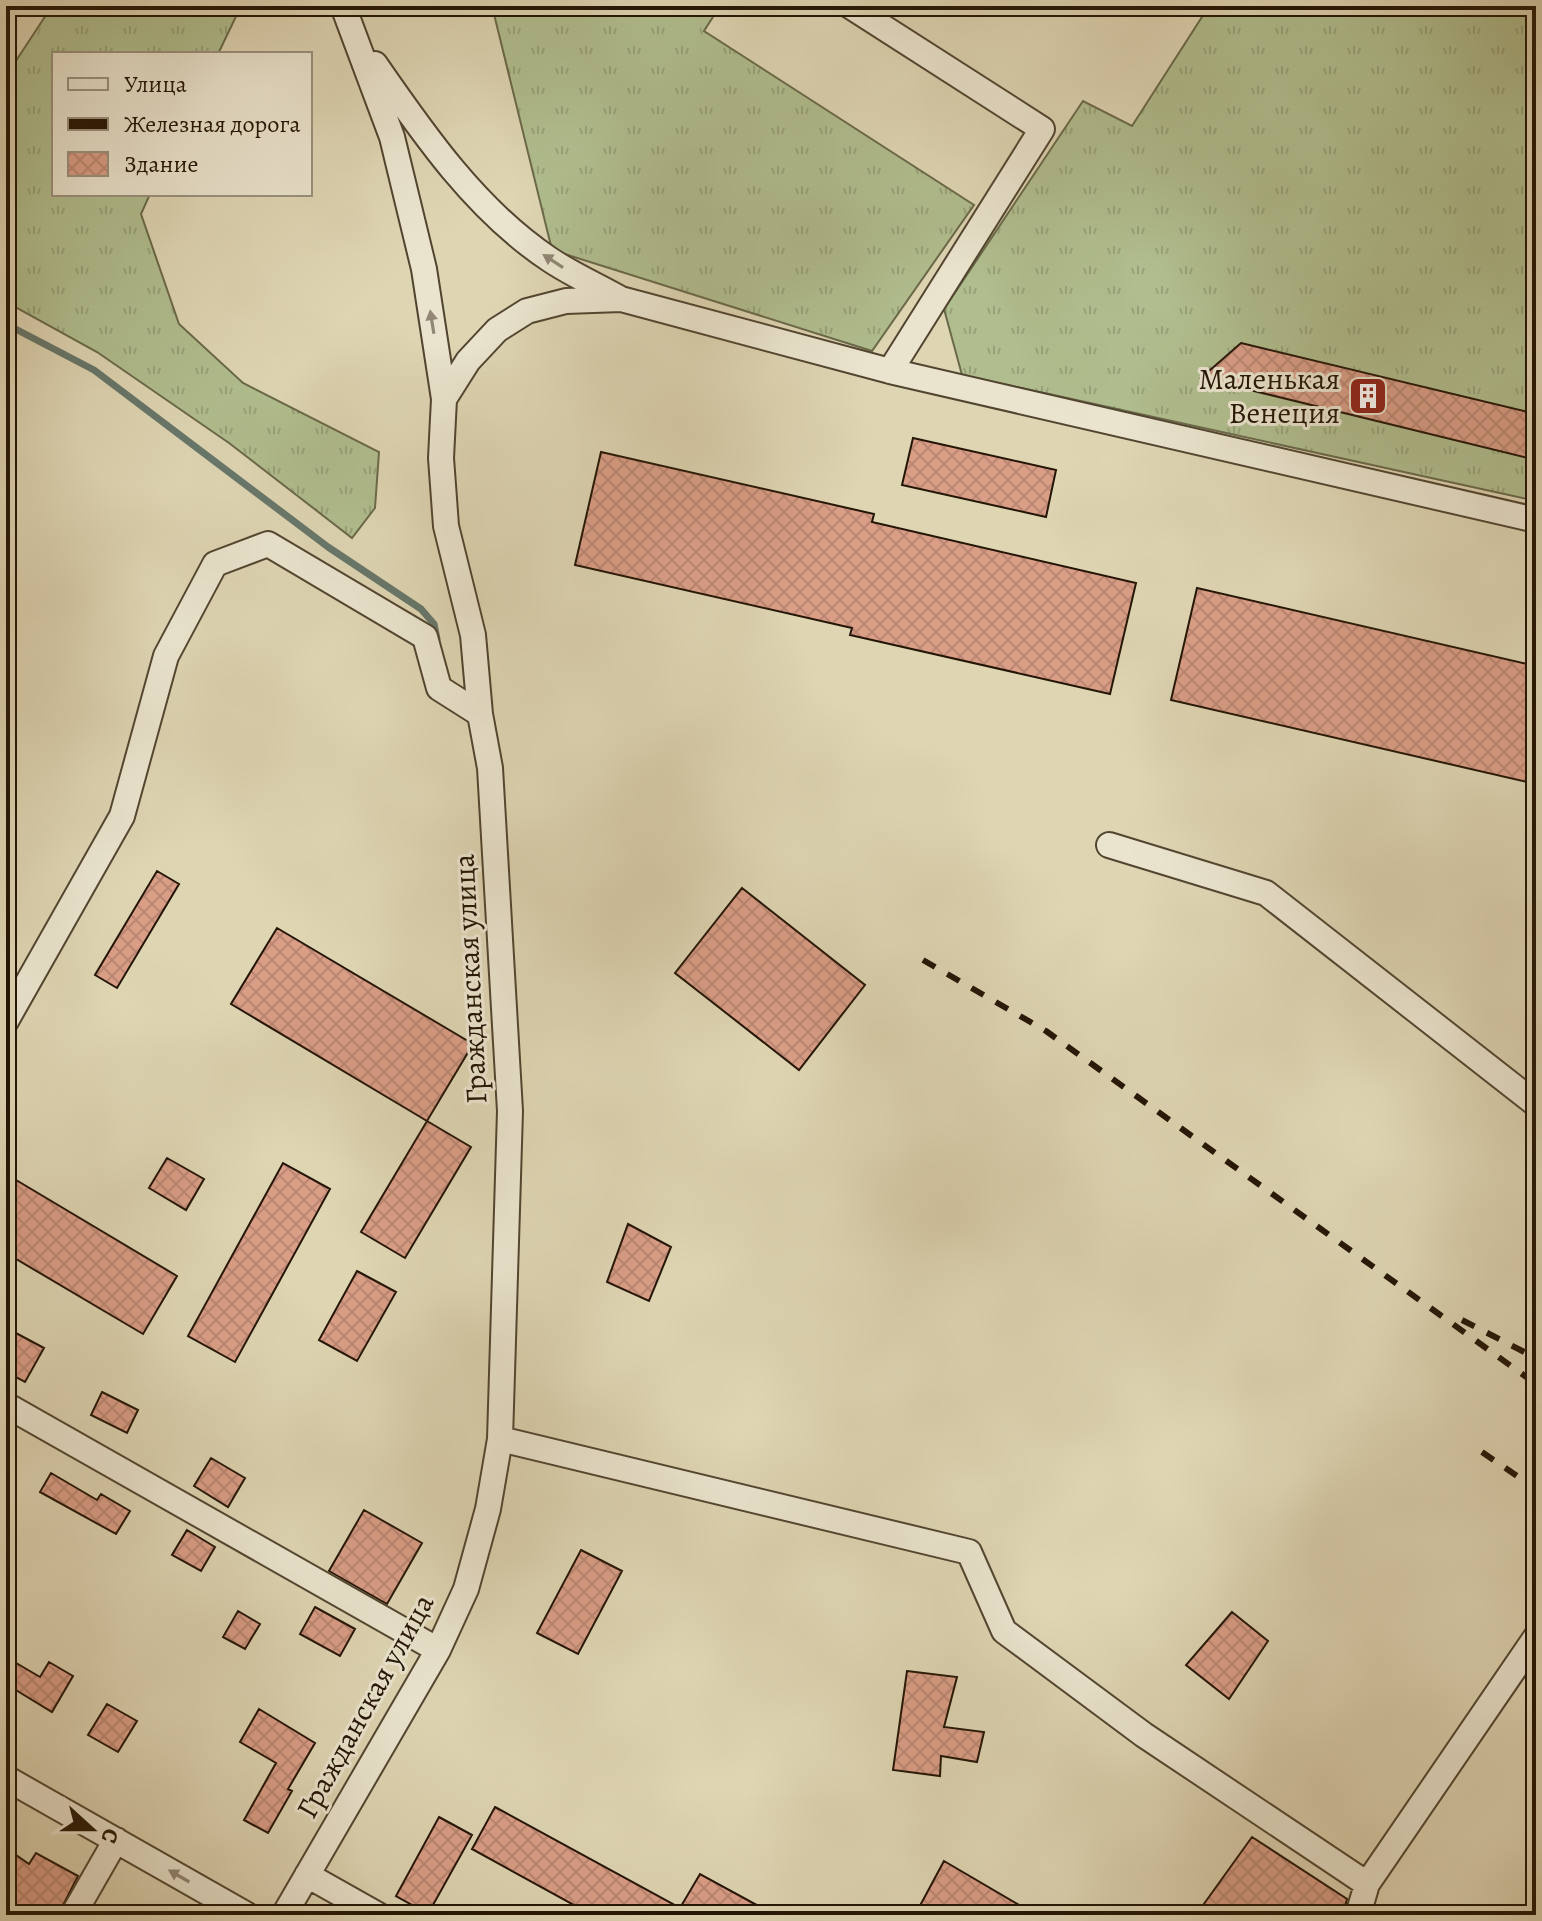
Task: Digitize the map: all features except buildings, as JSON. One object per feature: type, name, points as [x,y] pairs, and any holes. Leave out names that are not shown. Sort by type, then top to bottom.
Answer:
[{"type":"street","name":"Гражданская улица","points":[[284,1915],[438,1650],[466,1589],[488,1509],[500,1439],[510,1111],[490,768],[480,714],[473,635],[446,526],[441,458],[444,399],[424,269],[392,137],[343,6]]},
{"type":"street","points":[[850,6],[1042,129],[890,371]]},
{"type":"street","points":[[357,37],[423,135],[485,206],[548,259],[621,299],[890,371],[1536,520]]},
{"type":"street","points":[[444,399],[468,361],[497,330],[527,311],[566,301],[621,299]]},
{"type":"street","points":[[6,1021],[122,816],[166,656],[215,564],[268,544],[425,637],[439,688],[480,714]]},
{"type":"street","points":[[1109,845],[1266,893],[1536,1104]]},
{"type":"street","points":[[6,1405],[438,1650]]},
{"type":"street","points":[[500,1439],[969,1552],[1004,1631],[1144,1735],[1367,1884]]},
{"type":"street","points":[[1358,1915],[1367,1884],[1536,1637]]},
{"type":"street","points":[[6,1778],[247,1915]]},
{"type":"street","points":[[73,1915],[116,1840]]},
{"type":"street","points":[[307,1875],[378,1915]]},
{"type":"green space","points":[[52,6],[241,6],[219,52],[52,52],[52,196],[149,196],[141,214],[179,324],[243,383],[379,452],[375,508],[352,538],[229,443],[97,352],[6,302],[6,76]]},
{"type":"green space","points":[[492,6],[720,6],[704,31],[974,205],[872,351],[552,250]]},
{"type":"green space","points":[[1209,6],[1536,6],[1536,501],[962,375],[944,309],[1083,101],[1132,126]]},
{"type":"waterway","points":[[6,324],[94,370],[328,547],[421,609],[434,624],[437,639]]},
{"type":"railway","points":[[923,960],[1046,1031],[1536,1384]]},
{"type":"railway","points":[[1462,1320],[1536,1358]]},
{"type":"railway","points":[[1482,1452],[1536,1489]]},
{"type":"place","name":"Маленькая Венеция","points":[[1368,396]]}]
